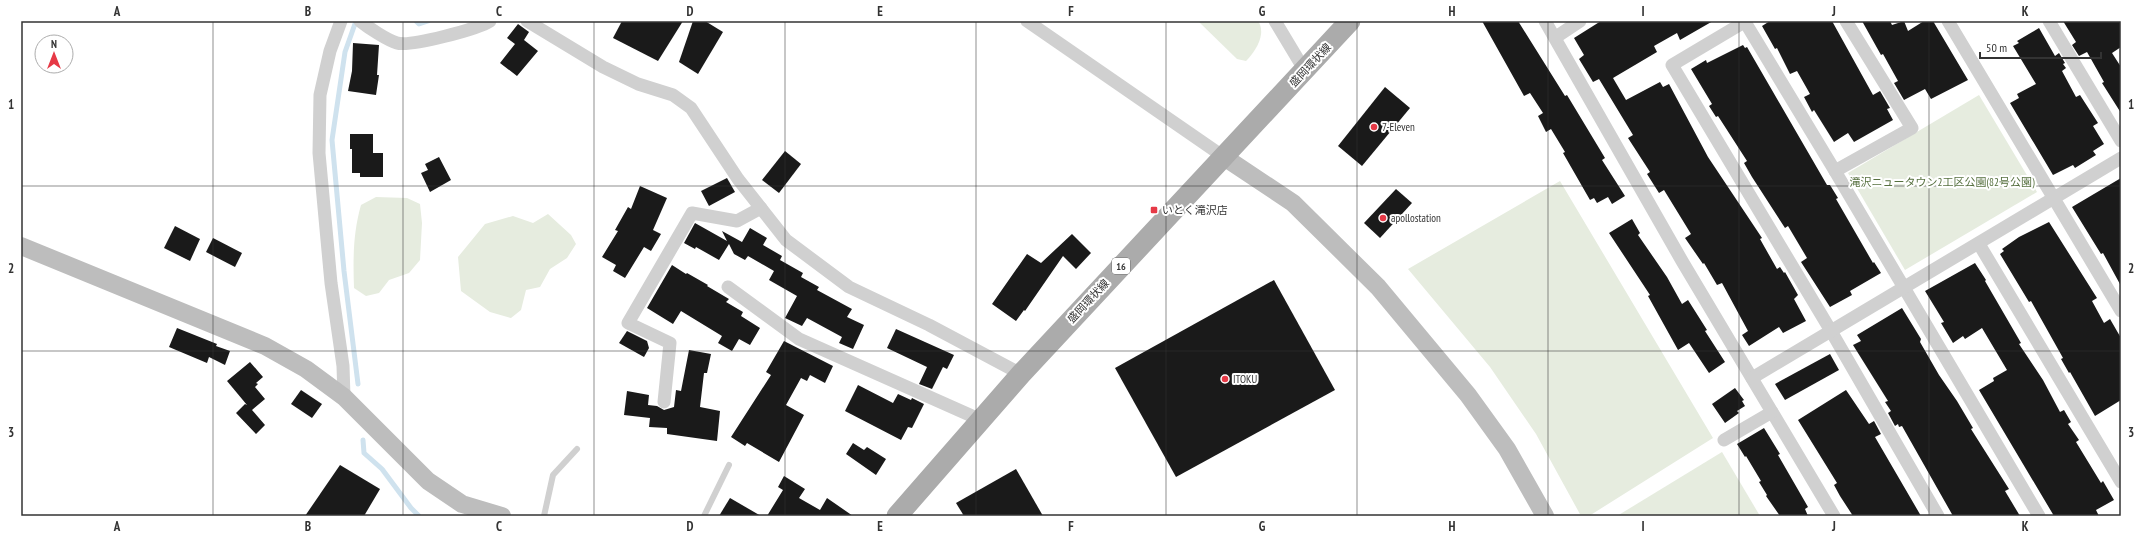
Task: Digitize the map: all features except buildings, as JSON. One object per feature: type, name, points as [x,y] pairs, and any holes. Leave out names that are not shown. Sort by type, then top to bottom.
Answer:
[{"type":"main road","name":"盛岡環状線","points":[[897,516],[1021,374],[1350,21]]},
{"type":"street","points":[[341,21],[330,51],[320,95],[319,153],[330,283],[343,366],[344,397]]},
{"type":"street","points":[[362,22],[398,44],[434,39],[481,27],[490,21]]},
{"type":"street","points":[[527,21],[603,67],[638,84],[673,95],[691,108],[738,179],[786,240],[849,287],[929,325],[1021,374]]},
{"type":"street","points":[[1027,21],[1224,157],[1293,202],[1378,287],[1468,395],[1507,449],[1545,516]]},
{"type":"street","points":[[1275,21],[1305,71]]},
{"type":"street","points":[[1545,21],[1556,37],[1682,261],[1834,516]]},
{"type":"street","points":[[1556,37],[1580,21]]},
{"type":"street","points":[[1938,516],[1831,331],[1672,65],[1746,21],[2039,516]]},
{"type":"street","points":[[1835,171],[1912,128],[1846,21]]},
{"type":"street","points":[[1948,21],[2121,311]]},
{"type":"street","points":[[2049,21],[2121,141]]},
{"type":"street","points":[[1752,378],[1904,289],[2054,197],[2121,158]]},
{"type":"street","points":[[664,402],[670,343],[628,323],[692,213],[737,221],[761,208]]},
{"type":"street","points":[[1979,244],[2121,482]]},
{"type":"street","points":[[21,246],[266,346],[306,369],[344,397],[428,481],[462,504],[502,516]]},
{"type":"street","points":[[728,287],[799,339],[981,420]]},
{"type":"street","points":[[1724,440],[1772,412]]},
{"type":"lane","points":[[544,516],[553,475],[577,449]]},
{"type":"lane","points":[[704,516],[729,465]]},
{"type":"green space","points":[[1198,21],[1258,21],[1261,37],[1253,53],[1246,61],[1237,59]]},
{"type":"green space","name":"滝沢ニュータウン2工区公園(82号公園)","points":[[1979,95],[2037,192],[1905,270],[1848,173]]},
{"type":"green space","points":[[1560,181],[1713,438],[1589,516],[1581,516],[1536,434],[1490,367],[1408,269]]},
{"type":"green space","points":[[376,197],[407,198],[420,204],[422,223],[420,260],[409,273],[389,280],[379,293],[366,296],[354,288],[355,236],[361,205]]},
{"type":"green space","points":[[548,214],[571,235],[576,244],[567,258],[550,269],[540,287],[526,290],[521,310],[511,318],[490,312],[461,291],[458,257],[485,224],[513,216],[533,223]]},
{"type":"green space","points":[[1722,452],[1760,516],[1617,516]]},
{"type":"waterway","points":[[356,21],[345,52],[332,140],[344,271],[358,384]]},
{"type":"waterway","points":[[416,21],[419,24],[428,21]]},
{"type":"waterway","points":[[363,440],[364,453],[382,469],[411,508],[419,516]]},
{"type":"place","name":"7-Eleven","points":[[1374,127]]},
{"type":"place","name":"いとく滝沢店","points":[[1154,210]]},
{"type":"place","name":"apollostation","points":[[1383,218]]},
{"type":"place","name":"ITOKU","points":[[1225,379]]}]
